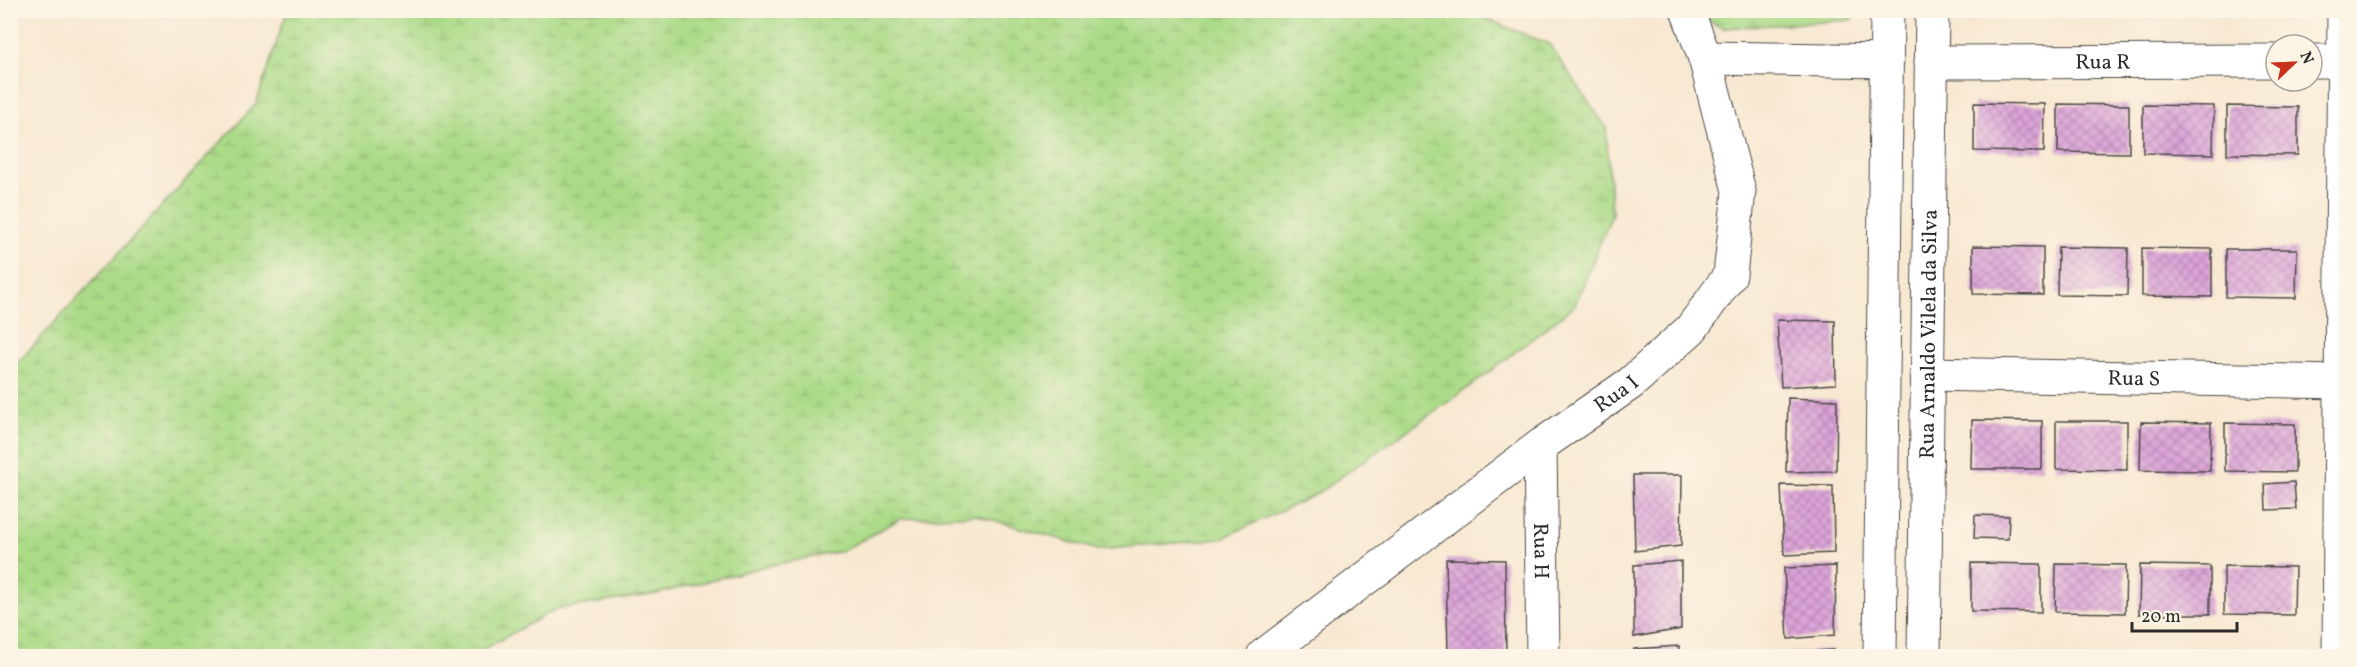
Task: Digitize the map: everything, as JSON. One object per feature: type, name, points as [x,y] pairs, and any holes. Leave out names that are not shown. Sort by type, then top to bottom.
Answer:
[{"type":"street","name":"Rua I","points":[[1263,657],[1540,446],[1631,383],[1691,329],[1730,275],[1739,191],[1705,58],[1687,10]]},
{"type":"street","name":"Rua Arnaldo Vilela da Silva","points":[[1880,657],[1887,10]]},
{"type":"street","name":"Rua Arnaldo Vilela da Silva","points":[[1924,657],[1932,10]]},
{"type":"street","points":[[2339,657],[2343,455],[2341,382],[2344,178],[2328,61],[2344,10]]},
{"type":"street","points":[[1705,58],[1887,61]]},
{"type":"street","name":"Rua R","points":[[1931,62],[2264,61]]},
{"type":"street","name":"Rua S","points":[[1927,374],[2341,382]]},
{"type":"street","name":"Rua H","points":[[1540,446],[1543,657]]},
{"type":"green space","points":[[287,11],[1467,11],[1549,44],[1606,127],[1612,214],[1575,305],[1478,381],[1315,495],[1220,539],[1098,550],[976,515],[900,519],[842,551],[763,567],[652,595],[556,609],[471,656],[11,656],[11,370],[256,104]]},
{"type":"green space","points":[[1703,11],[1852,11],[1852,20],[1723,28],[1706,20]]},
{"type":"building","points":[[1974,103],[2045,104],[2044,152],[1974,151]]},
{"type":"building","points":[[2058,104],[2129,105],[2129,153],[2058,152]]},
{"type":"building","points":[[2143,105],[2214,106],[2213,154],[2143,153]]},
{"type":"building","points":[[2227,106],[2298,107],[2298,155],[2227,154]]},
{"type":"building","points":[[1973,246],[2043,247],[2043,295],[1973,294]]},
{"type":"building","points":[[2058,247],[2128,248],[2127,296],[2057,295]]},
{"type":"building","points":[[2142,248],[2212,249],[2212,297],[2142,296]]},
{"type":"building","points":[[2226,249],[2297,249],[2296,298],[2226,297]]},
{"type":"building","points":[[1777,320],[1835,321],[1836,384],[1781,387]]},
{"type":"building","points":[[1788,398],[1837,400],[1836,471],[1786,472]]},
{"type":"building","points":[[1972,420],[2042,421],[2042,469],[1971,469]]},
{"type":"building","points":[[2056,421],[2127,421],[2127,470],[2056,469]]},
{"type":"building","points":[[2141,422],[2211,423],[2210,471],[2140,470]]},
{"type":"building","points":[[2225,423],[2295,424],[2295,472],[2225,471]]},
{"type":"building","points":[[1633,475],[1682,475],[1681,546],[1635,551]]},
{"type":"building","points":[[2294,482],[2296,509],[2266,510],[2265,484]]},
{"type":"building","points":[[1781,485],[1833,486],[1834,553],[1784,555]]},
{"type":"building","points":[[1975,515],[2009,516],[2008,539],[1974,538]]},
{"type":"building","points":[[1446,559],[1505,560],[1506,656],[1448,656]]},
{"type":"building","points":[[1681,561],[1681,629],[1634,637],[1634,565]]},
{"type":"building","points":[[1971,563],[2041,564],[2041,612],[1971,611]]},
{"type":"building","points":[[2056,564],[2126,565],[2125,613],[2055,612]]},
{"type":"building","points":[[2140,565],[2210,566],[2210,614],[2139,614]]},
{"type":"building","points":[[1836,566],[1835,635],[1788,639],[1784,568]]},
{"type":"building","points":[[2224,566],[2295,567],[2294,615],[2224,614]]},
{"type":"building","points":[[1679,646],[1679,656],[1634,656],[1634,649]]},
{"type":"building","points":[[1833,650],[1833,656],[1789,656],[1789,653]]}]
